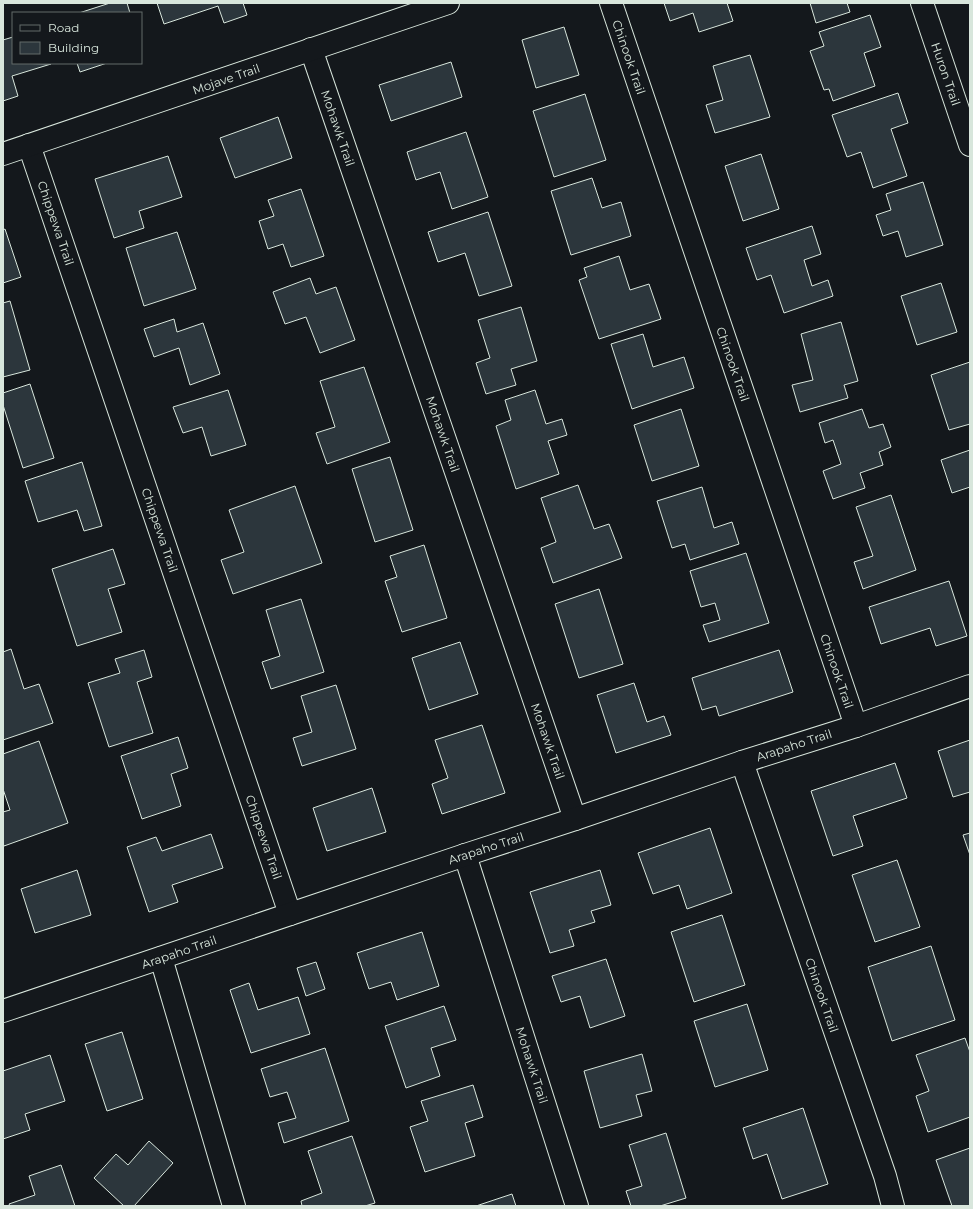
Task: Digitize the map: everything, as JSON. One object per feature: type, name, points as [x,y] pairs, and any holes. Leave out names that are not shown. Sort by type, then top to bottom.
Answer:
[{"type":"street","name":"Mojave Trail","points":[[3,154],[448,3]]},
{"type":"street","name":"Chinook Trail","points":[[611,3],[856,726]]},
{"type":"street","name":"Huron Trail","points":[[922,3],[970,146]]},
{"type":"street","name":"Mohawk Trail","points":[[311,49],[575,819]]},
{"type":"street","name":"Chippewa Trail","points":[[29,146],[290,914]]},
{"type":"street","name":"Arapaho Trail","points":[[3,1011],[742,762],[856,726],[970,686]]},
{"type":"street","name":"Chinook Trail","points":[[742,762],[885,1176],[893,1206]]},
{"type":"street","name":"Mohawk Trail","points":[[465,855],[577,1206]]},
{"type":"street","points":[[161,958],[233,1206]]},
{"type":"building","points":[[110,3],[127,3],[130,12],[82,12]]},
{"type":"building","points":[[157,3],[243,3],[247,15],[224,23],[218,6],[164,24]]},
{"type":"building","points":[[664,3],[727,3],[733,21],[699,32],[693,13],[670,21]]},
{"type":"building","points":[[810,3],[847,3],[850,12],[816,23]]},
{"type":"building","points":[[870,15],[881,47],[864,53],[875,86],[833,101],[829,89],[824,90],[810,51],[824,46],[819,32]]},
{"type":"building","points":[[564,27],[579,75],[536,88],[522,40]]},
{"type":"building","points":[[12,37],[12,64],[51,64],[12,76],[18,96],[3,101],[3,40]]},
{"type":"building","points":[[750,55],[770,117],[715,133],[706,105],[723,100],[713,66]]},
{"type":"building","points":[[451,62],[462,97],[391,121],[379,85]]},
{"type":"building","points":[[77,64],[104,64],[80,72]]},
{"type":"building","points":[[898,93],[908,123],[891,129],[907,176],[873,188],[861,152],[847,157],[832,115]]},
{"type":"building","points":[[585,94],[606,160],[554,177],[533,111]]},
{"type":"building","points":[[278,117],[292,158],[235,178],[220,138]]},
{"type":"building","points":[[466,132],[488,197],[452,209],[440,172],[416,180],[407,152]]},
{"type":"building","points":[[761,154],[779,209],[743,221],[725,166]]},
{"type":"building","points":[[168,156],[182,197],[139,211],[144,228],[114,238],[95,179]]},
{"type":"building","points":[[592,178],[602,208],[621,202],[631,236],[571,255],[551,191]]},
{"type":"building","points":[[923,182],[943,245],[906,257],[898,231],[883,236],[876,215],[891,210],[886,194]]},
{"type":"building","points":[[301,189],[324,256],[291,267],[283,244],[268,249],[259,221],[274,216],[268,200]]},
{"type":"building","points":[[488,212],[512,286],[479,296],[465,253],[438,262],[428,232]]},
{"type":"building","points":[[812,226],[821,254],[804,260],[812,286],[828,280],[833,296],[784,313],[771,275],[757,280],[746,248]]},
{"type":"building","points":[[5,229],[21,277],[3,283],[3,230]]},
{"type":"building","points":[[177,232],[196,289],[144,306],[126,248]]},
{"type":"building","points":[[619,256],[630,290],[649,284],[661,319],[599,339],[579,280],[587,277],[584,268]]},
{"type":"building","points":[[310,278],[316,294],[336,287],[355,340],[320,353],[306,317],[285,324],[273,292]]},
{"type":"building","points":[[941,283],[957,332],[917,345],[901,296]]},
{"type":"building","points":[[10,301],[30,370],[3,377],[3,303]]},
{"type":"building","points":[[521,307],[537,361],[511,369],[516,385],[486,394],[476,363],[490,358],[478,320]]},
{"type":"building","points":[[174,319],[177,332],[203,323],[220,374],[190,385],[179,348],[154,357],[144,329]]},
{"type":"building","points":[[841,322],[858,381],[844,385],[848,398],[800,412],[792,385],[813,380],[801,334]]},
{"type":"building","points":[[643,334],[653,367],[684,357],[694,388],[632,409],[611,344]]},
{"type":"building","points":[[970,362],[970,424],[949,430],[931,375]]},
{"type":"building","points":[[364,367],[390,442],[327,464],[316,433],[335,427],[320,381]]},
{"type":"building","points":[[30,384],[54,458],[23,468],[3,405],[3,393]]},
{"type":"building","points":[[228,390],[246,445],[211,456],[202,427],[183,433],[173,407]]},
{"type":"building","points":[[535,390],[546,424],[562,419],[567,435],[548,441],[559,474],[516,489],[496,426],[511,420],[505,400]]},
{"type":"building","points":[[681,409],[699,466],[652,481],[634,425]]},
{"type":"building","points":[[862,409],[869,428],[883,424],[891,447],[879,452],[883,465],[860,473],[865,488],[833,499],[823,471],[841,464],[833,440],[825,443],[819,423]]},
{"type":"building","points":[[970,450],[970,487],[952,493],[941,460]]},
{"type":"building","points":[[390,457],[413,530],[375,542],[352,469]]},
{"type":"building","points":[[82,462],[102,526],[84,531],[77,510],[38,522],[25,481]]},
{"type":"building","points":[[578,485],[594,529],[609,524],[622,558],[553,583],[541,548],[556,542],[541,498]]},
{"type":"building","points":[[295,486],[322,563],[233,594],[221,560],[244,552],[229,510]]},
{"type":"building","points":[[702,487],[714,528],[732,522],[739,544],[690,560],[685,544],[672,548],[657,501]]},
{"type":"building","points":[[891,495],[916,570],[863,589],[854,562],[873,556],[856,507]]},
{"type":"building","points":[[424,545],[447,618],[402,632],[385,581],[397,577],[390,556]]},
{"type":"building","points":[[113,549],[125,584],[108,589],[122,632],[77,646],[52,569]]},
{"type":"building","points":[[746,553],[769,623],[709,642],[703,625],[720,620],[715,603],[701,607],[690,571]]},
{"type":"building","points":[[949,581],[967,636],[936,646],[930,628],[881,644],[869,607]]},
{"type":"building","points":[[599,589],[623,664],[579,678],[555,604]]},
{"type":"building","points":[[301,599],[324,672],[271,689],[262,662],[280,656],[266,610]]},
{"type":"building","points":[[460,642],[478,694],[429,710],[412,658]]},
{"type":"building","points":[[11,649],[24,689],[39,684],[53,723],[3,740],[3,652]]},
{"type":"building","points":[[144,650],[152,677],[137,682],[153,733],[109,747],[88,683],[120,673],[115,659]]},
{"type":"building","points":[[779,650],[793,692],[719,716],[716,706],[702,710],[692,678]]},
{"type":"building","points":[[634,683],[647,722],[664,716],[671,735],[616,753],[597,695]]},
{"type":"building","points":[[336,685],[356,749],[302,766],[293,738],[312,732],[301,696]]},
{"type":"building","points":[[482,725],[505,793],[442,814],[432,784],[448,778],[435,740]]},
{"type":"building","points":[[178,737],[188,768],[171,774],[181,806],[142,819],[121,756]]},
{"type":"building","points":[[970,740],[970,792],[953,797],[938,751]]},
{"type":"building","points":[[39,741],[68,823],[4,846],[3,812],[10,810],[3,789],[3,754]]},
{"type":"building","points":[[895,763],[907,798],[853,816],[863,846],[833,856],[811,791]]},
{"type":"building","points":[[372,788],[386,832],[327,851],[313,808]]},
{"type":"building","points":[[710,828],[732,893],[687,909],[679,885],[653,894],[638,853]]},
{"type":"building","points":[[970,833],[970,855],[963,835]]},
{"type":"building","points":[[211,834],[223,868],[172,885],[178,902],[149,912],[127,847],[156,837],[162,851]]},
{"type":"building","points":[[897,860],[920,927],[875,942],[852,875]]},
{"type":"building","points":[[77,870],[91,915],[35,933],[21,889]]},
{"type":"building","points":[[600,870],[611,905],[591,911],[595,922],[569,930],[574,946],[550,953],[530,892]]},
{"type":"building","points":[[722,915],[745,985],[694,1002],[671,932]]},
{"type":"building","points":[[422,932],[439,986],[397,1000],[391,982],[369,989],[357,953]]},
{"type":"building","points":[[931,946],[955,1020],[892,1041],[868,967]]},
{"type":"building","points":[[606,959],[625,1016],[590,1028],[580,996],[561,1002],[552,976]]},
{"type":"building","points":[[316,962],[325,989],[306,996],[297,968]]},
{"type":"building","points":[[249,983],[258,1010],[298,997],[310,1034],[251,1053],[230,990]]},
{"type":"building","points":[[747,1004],[768,1070],[715,1087],[694,1021]]},
{"type":"building","points":[[444,1006],[456,1040],[431,1048],[440,1076],[406,1088],[385,1026]]},
{"type":"building","points":[[122,1032],[143,1099],[107,1111],[85,1044]]},
{"type":"building","points":[[965,1038],[970,1052],[970,1117],[928,1132],[916,1096],[929,1091],[916,1055]]},
{"type":"building","points":[[325,1048],[349,1121],[284,1143],[278,1123],[296,1118],[287,1092],[270,1097],[261,1069]]},
{"type":"building","points":[[642,1054],[652,1091],[636,1095],[642,1116],[600,1128],[584,1071]]},
{"type":"building","points":[[50,1055],[65,1101],[25,1114],[30,1130],[3,1139],[3,1071]]},
{"type":"building","points":[[473,1085],[483,1117],[465,1123],[475,1156],[425,1172],[410,1127],[428,1121],[421,1101]]},
{"type":"building","points":[[803,1108],[828,1184],[782,1199],[767,1154],[753,1159],[743,1128]]},
{"type":"building","points":[[666,1133],[686,1198],[660,1206],[631,1206],[626,1191],[642,1186],[629,1145]]},
{"type":"building","points":[[352,1136],[375,1203],[365,1206],[302,1206],[301,1201],[322,1193],[308,1151]]},
{"type":"building","points":[[149,1141],[173,1163],[134,1206],[124,1206],[94,1178],[116,1154],[128,1165]]},
{"type":"building","points":[[970,1148],[970,1206],[952,1206],[936,1160]]},
{"type":"building","points":[[61,1165],[75,1206],[10,1206],[9,1204],[35,1195],[29,1176]]},
{"type":"building","points":[[512,1194],[516,1206],[476,1206]]}]
